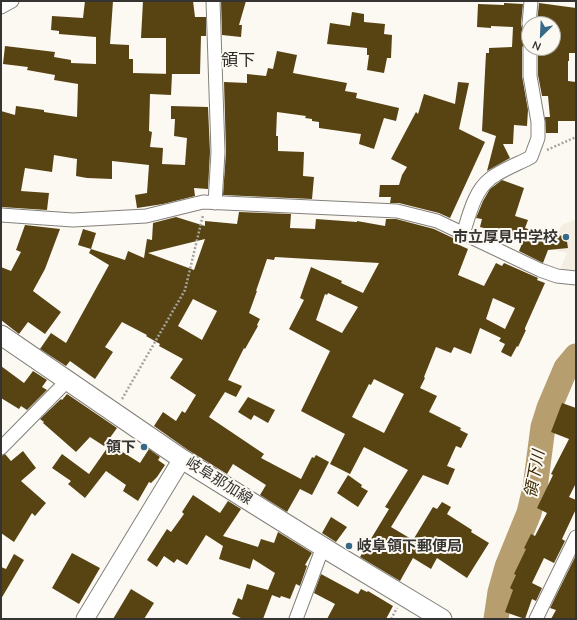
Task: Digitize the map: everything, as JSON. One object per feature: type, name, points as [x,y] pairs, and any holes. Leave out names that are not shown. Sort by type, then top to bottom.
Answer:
[{"type":"main road","name":"岐阜那加線","points":[[1,335],[182,459],[442,619]]},
{"type":"street","points":[[1,7],[12,1]]},
{"type":"street","points":[[209,202],[218,152],[213,1]]},
{"type":"street","points":[[530,16],[531,1]]},
{"type":"street","points":[[463,234],[474,202],[481,188],[490,179],[531,158],[538,138],[538,122],[530,76],[530,56]]},
{"type":"street","points":[[1,215],[73,220],[146,216],[209,202],[397,211],[436,221],[540,270],[557,276],[576,278]]},
{"type":"street","points":[[1,448],[67,381]]},
{"type":"street","points":[[85,619],[182,459]]},
{"type":"street","points":[[536,619],[576,537]]},
{"type":"street","points":[[296,619],[323,547]]},
{"type":"path","points":[[531,158],[576,137]]},
{"type":"path","points":[[114,412],[185,290],[203,216],[209,202]]},
{"type":"shaded area","name":"市立厚見中学校","points":[[576,219],[575,272],[561,268],[567,253],[550,249],[562,225]]},
{"type":"building","points":[[85,1],[113,1],[110,44],[129,45],[129,59],[133,59],[133,73],[172,74],[171,95],[150,94],[149,131],[152,132],[150,147],[163,148],[162,164],[185,165],[187,138],[174,136],[175,119],[171,119],[171,106],[208,107],[210,152],[208,189],[194,188],[195,196],[163,204],[137,208],[135,195],[147,193],[149,165],[112,161],[112,179],[87,178],[76,176],[77,159],[54,155],[52,172],[25,168],[21,191],[49,193],[47,210],[1,207],[1,111],[15,115],[16,106],[77,117],[78,84],[54,80],[55,75],[27,70],[28,67],[3,64],[5,46],[55,52],[54,57],[71,60],[71,63],[96,64],[96,37],[59,34],[59,31],[51,30],[52,16],[83,18]]},
{"type":"building","points":[[143,1],[193,1],[195,17],[206,17],[206,36],[201,36],[200,74],[166,74],[166,38],[141,38]]},
{"type":"building","points":[[221,1],[246,1],[239,25],[242,25],[241,37],[222,35]]},
{"type":"building","points":[[504,3],[523,4],[521,16],[521,56],[522,76],[528,110],[527,126],[514,125],[513,144],[503,144],[510,158],[487,171],[496,136],[482,131],[486,53],[489,53],[489,48],[512,47],[513,27],[477,27],[478,4],[504,5]]},
{"type":"building","points":[[539,3],[576,8],[576,53],[569,53],[568,81],[576,82],[576,117],[575,121],[558,121],[558,133],[546,133],[545,117],[550,117],[548,96],[542,96],[538,75],[538,56],[561,56],[561,16],[538,16]]},
{"type":"building","points":[[352,12],[364,14],[364,22],[385,24],[384,34],[392,35],[391,58],[387,58],[384,73],[367,70],[369,55],[367,55],[367,48],[327,44],[330,23],[350,26]]},
{"type":"building","points":[[277,51],[297,55],[293,73],[347,83],[345,91],[357,93],[356,98],[399,108],[396,121],[384,118],[374,149],[359,144],[361,134],[319,128],[319,122],[305,118],[306,116],[277,112],[276,136],[278,136],[278,151],[304,152],[303,176],[314,177],[312,199],[223,195],[226,152],[224,82],[247,83],[247,74],[266,76],[268,68],[273,69]]},
{"type":"building","points":[[458,82],[469,83],[459,129],[485,142],[450,218],[439,213],[399,203],[390,203],[391,197],[379,197],[380,185],[399,185],[402,175],[407,167],[391,159],[416,112],[418,114],[424,94],[455,104]]},
{"type":"building","points":[[502,180],[524,188],[515,216],[528,220],[525,228],[550,237],[566,235],[568,248],[548,250],[543,263],[519,251],[524,239],[480,227],[482,219],[476,218],[483,201],[490,189]]},
{"type":"building","points":[[239,212],[291,214],[290,228],[315,229],[316,219],[357,221],[385,226],[386,219],[396,219],[434,229],[457,240],[455,243],[468,249],[458,275],[484,286],[496,263],[502,266],[504,263],[538,278],[537,280],[545,283],[525,328],[526,330],[518,347],[517,346],[511,357],[501,352],[505,344],[499,341],[501,338],[480,328],[471,354],[454,347],[451,353],[436,347],[420,388],[437,396],[429,412],[461,428],[460,430],[468,434],[461,448],[456,446],[447,466],[455,469],[448,485],[423,475],[391,527],[413,540],[433,507],[437,509],[442,502],[451,507],[447,514],[489,543],[467,578],[437,558],[431,569],[413,558],[400,581],[360,557],[389,509],[385,507],[408,470],[364,447],[350,474],[330,464],[345,434],[301,411],[330,351],[289,329],[304,300],[300,298],[311,267],[342,281],[341,283],[363,293],[379,263],[275,257],[274,260],[267,259],[249,313],[260,319],[257,325],[258,326],[245,349],[244,348],[228,380],[242,386],[236,397],[225,392],[209,417],[264,454],[261,458],[301,479],[312,457],[314,458],[316,455],[329,462],[312,495],[300,489],[287,512],[260,495],[266,485],[233,464],[227,474],[188,450],[154,426],[163,412],[176,421],[182,411],[185,413],[196,395],[170,378],[183,359],[159,346],[160,344],[146,336],[147,335],[122,322],[105,347],[113,352],[95,379],[70,361],[66,366],[40,349],[51,333],[66,343],[109,265],[89,253],[91,249],[125,260],[128,251],[144,258],[147,239],[152,240],[153,223],[176,217],[205,226],[205,221],[237,224]],"holes":[[[205,239],[194,270],[148,253]],[[328,293],[358,307],[342,333],[316,320],[325,294],[327,295]],[[493,298],[515,308],[505,329],[486,319]],[[193,299],[217,311],[202,340],[178,326]],[[374,379],[404,394],[384,433],[352,417],[369,384],[371,385]]]},
{"type":"building","points":[[25,225],[60,229],[45,269],[33,291],[61,312],[45,334],[28,322],[19,334],[1,320],[1,267],[11,271],[21,252],[16,250]]},
{"type":"building","points":[[83,229],[96,233],[91,249],[78,245]]},
{"type":"building","points":[[1,366],[24,383],[33,371],[47,380],[42,387],[47,390],[27,410],[21,406],[19,409],[1,398]]},
{"type":"building","points":[[67,394],[117,428],[104,446],[90,437],[76,452],[40,419]]},
{"type":"building","points":[[248,397],[275,410],[268,423],[254,415],[251,420],[238,412]]},
{"type":"building","points":[[562,403],[576,408],[576,483],[569,497],[576,500],[576,509],[562,539],[565,541],[554,563],[544,558],[532,583],[542,588],[536,601],[532,599],[525,619],[505,612],[513,590],[510,588],[516,575],[514,574],[526,549],[524,548],[531,534],[535,536],[547,513],[537,508],[553,475],[551,474],[569,439],[551,432]]},
{"type":"building","points":[[110,444],[140,463],[149,449],[160,457],[158,460],[165,465],[157,477],[151,483],[149,482],[138,501],[123,491],[126,485],[106,471],[85,498],[68,484],[71,481],[52,468],[62,454],[89,474]]},
{"type":"building","points":[[23,451],[36,468],[21,481],[46,503],[35,516],[32,513],[14,542],[1,533],[1,456],[5,454],[11,461]]},
{"type":"building","points":[[348,475],[362,485],[361,487],[368,491],[358,507],[337,493]]},
{"type":"building","points":[[193,495],[220,513],[228,501],[241,509],[223,536],[258,547],[261,539],[274,543],[278,532],[312,553],[305,565],[307,566],[300,586],[296,584],[290,599],[272,595],[263,619],[243,619],[232,614],[238,598],[242,600],[247,584],[268,590],[275,573],[253,559],[250,569],[219,559],[223,546],[206,535],[187,565],[177,559],[174,563],[164,556],[157,567],[147,560],[167,529],[171,532],[184,514],[182,512]]},
{"type":"building","points":[[331,517],[347,527],[336,542],[322,533]]},
{"type":"building","points":[[72,553],[100,568],[79,604],[52,588]]},
{"type":"building","points":[[14,554],[24,560],[1,599],[1,567],[6,569]]},
{"type":"building","points":[[576,555],[576,619],[551,619],[556,610],[550,608]]},
{"type":"building","points":[[321,574],[358,594],[361,589],[367,592],[368,591],[393,606],[386,619],[327,619],[335,604],[314,593]]},
{"type":"building","points":[[131,589],[154,603],[144,619],[113,619]]},
{"type":"waterway","name":"領下川","points":[[496,619],[500,592],[507,567],[529,513],[535,488],[543,427],[549,408],[566,368],[576,356]]},
{"type":"place","name":"市立厚見中学校","points":[[566,237]]},
{"type":"place","name":"領下","points":[[144,447]]},
{"type":"place","name":"岐阜領下郵便局","points":[[349,546]]},
{"type":"district","name":"領下","points":[[238,61]]}]
